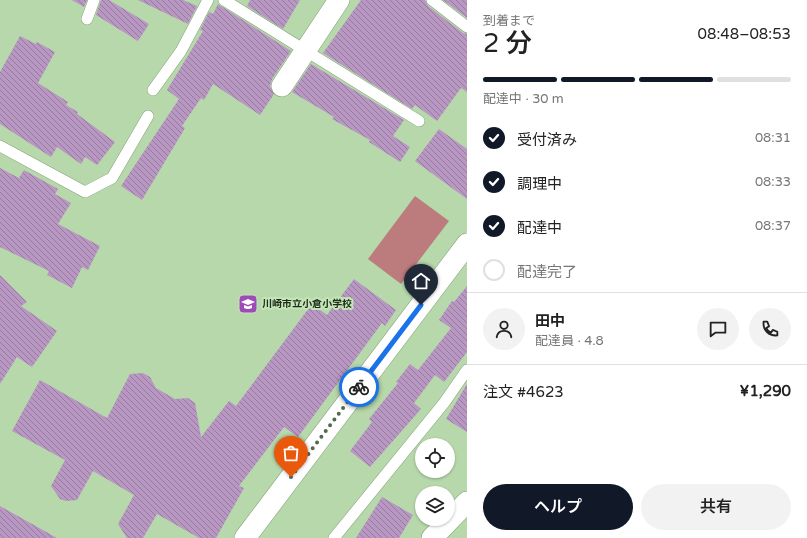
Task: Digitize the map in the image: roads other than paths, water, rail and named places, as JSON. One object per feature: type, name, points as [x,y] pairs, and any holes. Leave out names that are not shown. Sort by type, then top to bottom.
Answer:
[{"type":"street","points":[[282,86],[339,0]]},
{"type":"street","points":[[245,538],[467,244]]},
{"type":"street","points":[[432,538],[467,502]]},
{"type":"lane","points":[[87,19],[94,0]]},
{"type":"lane","points":[[153,90],[181,51],[208,0]]},
{"type":"lane","points":[[224,0],[419,121]]},
{"type":"lane","points":[[432,0],[467,27]]},
{"type":"lane","points":[[0,146],[85,192],[112,178],[148,116]]},
{"type":"lane","points":[[334,538],[444,403],[467,370]]},
{"type":"place","name":"川崎市立小倉小学校","points":[[248,304]]}]
